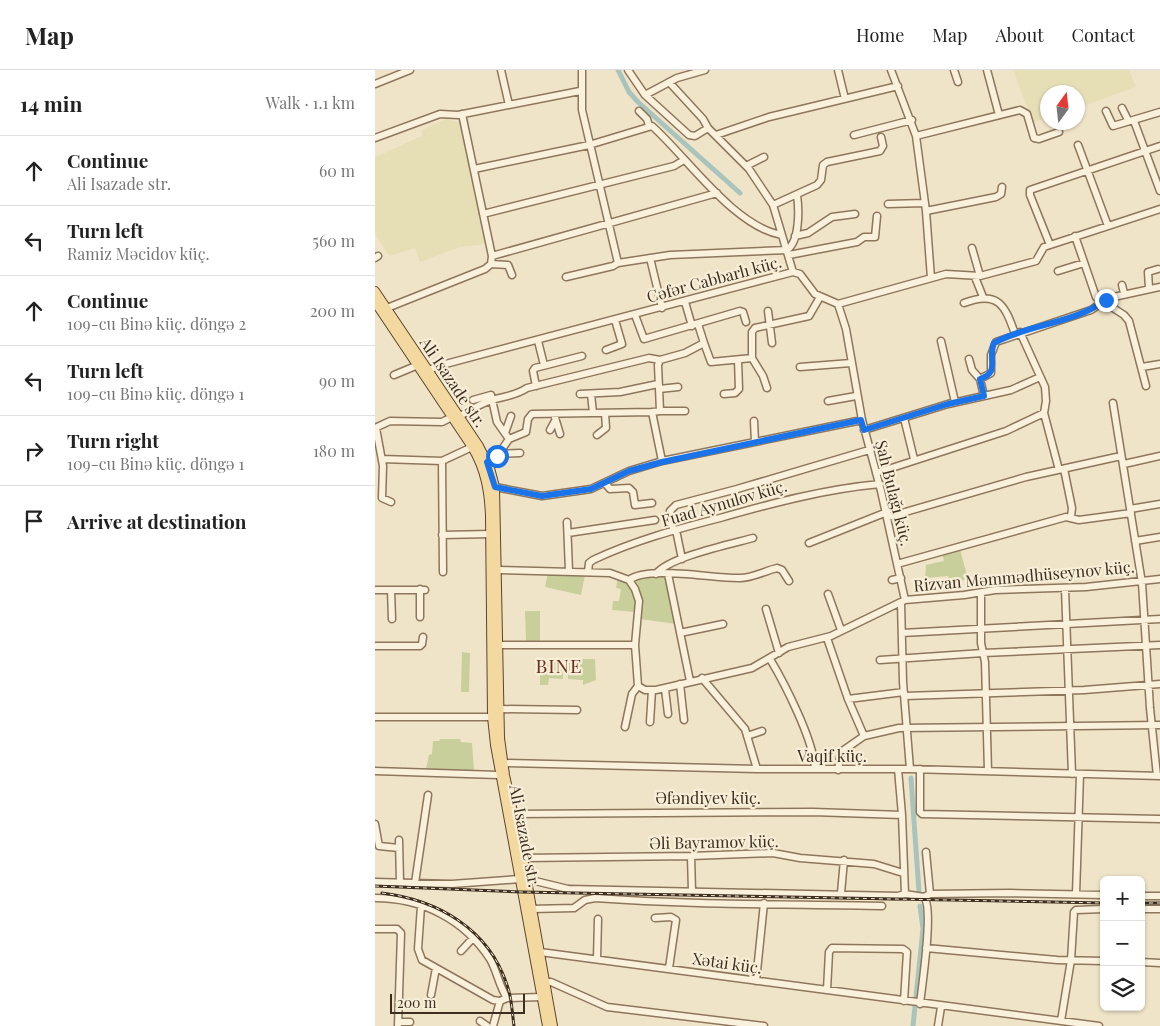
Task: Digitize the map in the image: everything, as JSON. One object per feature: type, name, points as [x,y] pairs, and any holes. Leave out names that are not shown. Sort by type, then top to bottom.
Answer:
[{"type":"main road","name":"Ali Isazade str.","points":[[375,290],[426,372],[487,462],[495,487],[494,570],[498,775],[531,909],[541,997],[547,1026]]},
{"type":"main road","name":"Ali Isazade str.","points":[[375,302],[417,365],[426,372]]},
{"type":"main road","name":"Ali Isazade str.","points":[[456,416],[482,464],[488,488],[494,570]]},
{"type":"main road","name":"Ali Isazade str.","points":[[497,714],[503,763],[523,858],[523,879],[553,1026]]},
{"type":"street","points":[[375,84],[410,70]]},
{"type":"street","points":[[501,70],[509,105]]},
{"type":"street","points":[[582,70],[580,91],[589,145],[618,263]]},
{"type":"street","points":[[628,70],[645,95],[689,135],[695,136],[708,128]]},
{"type":"street","points":[[645,95],[669,82],[705,70]]},
{"type":"street","points":[[838,70],[845,99]]},
{"type":"street","points":[[891,70],[916,136],[926,211],[931,278]]},
{"type":"street","points":[[955,70],[958,82]]},
{"type":"street","points":[[987,70],[999,115]]},
{"type":"street","points":[[669,82],[703,119],[708,128],[746,166],[773,205],[793,272]]},
{"type":"street","points":[[716,136],[769,118],[898,86]]},
{"type":"street","points":[[375,138],[440,114],[462,114],[580,91]]},
{"type":"street","points":[[1123,108],[1146,150],[1160,191]]},
{"type":"street","points":[[916,136],[1020,110],[1026,112],[1033,136],[1036,139],[1059,132]]},
{"type":"street","points":[[639,111],[649,126],[654,128],[717,193],[754,223],[782,235]]},
{"type":"street","points":[[1106,112],[1112,126],[1160,112]]},
{"type":"street","points":[[387,308],[485,269],[491,264],[492,256],[462,114]]},
{"type":"street","points":[[854,134],[911,120]]},
{"type":"street","points":[[474,169],[589,145],[634,133],[649,126]]},
{"type":"street","points":[[773,205],[819,183],[822,168],[827,162],[880,151],[883,146],[881,137]]},
{"type":"street","points":[[1078,145],[1108,226]]},
{"type":"street","points":[[1051,244],[1030,196],[1030,190],[1160,146]]},
{"type":"street","points":[[746,166],[764,157]]},
{"type":"street","points":[[483,214],[674,166],[684,160]]},
{"type":"street","points":[[926,211],[996,197],[1001,194],[1002,187]]},
{"type":"street","points":[[492,256],[717,193]]},
{"type":"street","points":[[788,252],[795,236],[799,210],[797,195]]},
{"type":"street","points":[[888,204],[925,203]]},
{"type":"street","points":[[838,304],[931,278],[950,274],[977,277],[1036,261],[1042,248],[1051,244],[1160,209]]},
{"type":"street","points":[[795,236],[808,232],[832,217],[855,214]]},
{"type":"street","points":[[566,277],[613,266],[618,263],[650,258],[788,252],[857,242],[864,237],[875,236],[877,216]]},
{"type":"street","points":[[1075,236],[1096,297],[1101,303],[1127,318],[1146,386]]},
{"type":"street","points":[[972,248],[983,297]]},
{"type":"street","points":[[650,258],[662,308]]},
{"type":"street","points":[[1058,271],[1084,263]]},
{"type":"street","points":[[491,264],[508,265],[512,275]]},
{"type":"street","points":[[1149,288],[1149,272],[1158,269]]},
{"type":"street","name":"Cəfər Cabbarlı küç.","points":[[426,372],[438,366],[793,272],[800,274],[811,291],[820,297],[838,304]]},
{"type":"street","points":[[1122,285],[1124,293]]},
{"type":"street","points":[[980,379],[990,375],[992,370],[991,355],[994,343],[1018,333],[1081,313],[1124,293],[1160,287]]},
{"type":"street","points":[[767,388],[763,376],[752,358],[753,330],[809,316],[820,297]]},
{"type":"street","points":[[964,302],[983,297],[1005,307],[1046,392],[1044,413],[1072,508],[1071,516]]},
{"type":"street","points":[[685,302],[711,362],[752,358]]},
{"type":"street","name":"Şah Bulağı küç.","points":[[838,304],[843,313],[861,420],[880,484],[901,578],[903,658],[910,769]]},
{"type":"street","points":[[635,315],[644,339],[740,311],[743,312],[746,322]]},
{"type":"street","points":[[768,311],[771,343]]},
{"type":"street","points":[[607,350],[622,344],[615,320]]},
{"type":"street","points":[[537,341],[544,365]]},
{"type":"street","points":[[941,341],[955,402]]},
{"type":"street","points":[[391,502],[382,498],[382,459],[375,428],[390,421],[443,422],[476,406],[517,395],[527,388],[649,358],[660,360],[685,353],[704,343]]},
{"type":"street","points":[[536,386],[533,369],[582,356]]},
{"type":"street","points":[[969,359],[972,370],[980,379],[984,396]]},
{"type":"street","points":[[660,360],[658,386],[660,412]]},
{"type":"street","points":[[725,394],[735,393],[739,389],[738,360]]},
{"type":"street","points":[[801,367],[851,363]]},
{"type":"street","points":[[1142,367],[1160,364]]},
{"type":"street","points":[[394,375],[417,365]]},
{"type":"street","points":[[864,430],[955,402],[1020,387],[1040,377]]},
{"type":"street","points":[[580,394],[620,392],[658,386],[678,387]]},
{"type":"street","points":[[473,400],[489,394],[493,400],[496,419],[507,436]]},
{"type":"street","points":[[591,394],[593,413]]},
{"type":"street","points":[[828,401],[856,396]]},
{"type":"street","points":[[1113,403],[1142,580],[1152,725],[1159,776]]},
{"type":"street","points":[[507,436],[527,432],[530,415],[555,418],[593,413],[685,411]]},
{"type":"street","points":[[652,412],[662,462]]},
{"type":"street","points":[[597,435],[606,428],[605,413]]},
{"type":"street","points":[[877,473],[1000,433],[1044,413]]},
{"type":"street","points":[[487,462],[498,454],[507,436],[511,416]]},
{"type":"street","points":[[550,430],[555,418]]},
{"type":"street","points":[[555,418],[560,434]]},
{"type":"street","points":[[904,418],[914,460]]},
{"type":"street","points":[[495,487],[542,496],[591,489],[629,471],[662,462],[861,420]]},
{"type":"street","points":[[754,421],[755,442]]},
{"type":"street","points":[[382,459],[442,461],[472,447]]},
{"type":"street","points":[[682,559],[670,511],[674,506],[869,450]]},
{"type":"street","points":[[498,454],[520,453]]},
{"type":"street","points":[[809,543],[887,514],[1061,469],[1121,456]]},
{"type":"street","points":[[1124,464],[1160,456]]},
{"type":"street","points":[[442,461],[443,572]]},
{"type":"street","points":[[605,483],[610,489],[629,488],[633,492],[635,505],[652,503]]},
{"type":"street","name":"Fuad Aynulov küç.","points":[[588,572],[589,564],[593,560],[675,530],[799,496],[836,489],[880,484]]},
{"type":"street","points":[[897,564],[1071,516],[1079,520],[1160,504]]},
{"type":"street","points":[[568,533],[655,520]]},
{"type":"street","points":[[567,522],[569,571]]},
{"type":"street","points":[[442,534],[491,534]]},
{"type":"street","points":[[1135,541],[1160,537]]},
{"type":"street","points":[[655,574],[665,566],[682,559],[753,538]]},
{"type":"street","points":[[629,580],[637,576],[655,574],[743,578],[777,568],[782,570],[789,580]]},
{"type":"street","points":[[494,570],[610,573],[629,580],[635,588],[639,602],[635,645],[638,686],[632,694],[625,727]]},
{"type":"street","points":[[668,574],[689,681]]},
{"type":"street","points":[[892,580],[901,578]]},
{"type":"street","name":"Rizvan Məmmədhüseynov küç.","points":[[638,686],[642,689],[651,690],[665,689],[689,681],[752,668],[779,652],[803,642],[827,638],[903,602],[1007,590],[1065,589],[1160,579]]},
{"type":"street","points":[[1065,589],[1072,774]]},
{"type":"street","points":[[375,590],[423,590],[420,617]]},
{"type":"street","points":[[391,590],[392,619]]},
{"type":"street","points":[[981,593],[981,630],[987,694],[988,771]]},
{"type":"street","points":[[828,594],[841,630]]},
{"type":"street","points":[[766,610],[779,652]]},
{"type":"street","points":[[902,633],[1160,619]]},
{"type":"street","points":[[679,633],[723,624]]},
{"type":"street","points":[[375,646],[420,646],[423,637]]},
{"type":"street","points":[[827,638],[848,699],[864,736]]},
{"type":"street","points":[[881,660],[983,652],[1160,644]]},
{"type":"street","points":[[495,647],[635,645]]},
{"type":"street","points":[[770,659],[781,676],[813,752],[815,769]]},
{"type":"street","points":[[702,678],[743,725],[757,769]]},
{"type":"street","points":[[680,684],[685,720]]},
{"type":"street","points":[[848,699],[905,694],[987,694],[1160,684]]},
{"type":"street","points":[[665,689],[668,714]]},
{"type":"street","points":[[650,722],[651,690]]},
{"type":"street","points":[[375,717],[577,710]]},
{"type":"street","points":[[837,770],[841,752],[864,736],[907,728],[1070,728],[1160,725]]},
{"type":"street","points":[[747,736],[762,731]]},
{"type":"street","name":"Vaqif küç.","points":[[503,763],[757,769],[920,769],[1159,776]]},
{"type":"street","points":[[897,769],[902,814],[905,894]]},
{"type":"street","points":[[920,769],[920,812],[922,814],[1078,819],[1160,819]]},
{"type":"street","points":[[375,772],[498,775]]},
{"type":"street","points":[[1076,894],[1080,774]]},
{"type":"street","points":[[415,883],[428,795]]},
{"type":"street","name":"Əfəndiyev küç.","points":[[513,814],[813,812],[902,814]]},
{"type":"street","points":[[375,824],[379,846],[399,848]]},
{"type":"street","points":[[399,840],[400,882]]},
{"type":"street","name":"Əli Bayramov küç.","points":[[523,858],[691,856],[773,852],[800,858],[844,860],[880,865],[903,873]]},
{"type":"street","points":[[926,852],[926,948],[920,1004],[1099,1026]]},
{"type":"street","points":[[691,856],[692,891]]},
{"type":"street","points":[[841,893],[844,860]]},
{"type":"street","points":[[375,882],[466,883],[523,879],[568,889],[841,893],[898,896],[905,894],[927,896],[977,893],[1100,895]]},
{"type":"street","points":[[1145,896],[1160,896]]},
{"type":"street","points":[[375,898],[391,899],[421,906],[452,919],[473,938],[490,960],[507,998]]},
{"type":"street","points":[[531,909],[574,908],[585,900],[595,898],[670,903],[882,906]]},
{"type":"street","points":[[670,903],[671,917]]},
{"type":"street","points":[[756,981],[764,903]]},
{"type":"street","points":[[421,906],[419,956],[489,999],[500,1001],[507,998],[541,997]]},
{"type":"street","points":[[1061,1021],[1071,960],[1074,912],[1076,910],[1100,909]]},
{"type":"street","points":[[1145,909],[1160,909]]},
{"type":"street","points":[[655,918],[671,917],[676,920],[669,968]]},
{"type":"street","points":[[597,959],[598,919]]},
{"type":"street","points":[[375,929],[397,929],[401,933],[398,1024],[411,1022]]},
{"type":"street","points":[[461,951],[473,938]]},
{"type":"street","points":[[827,990],[829,952],[832,948],[903,948],[907,952],[908,1002]]},
{"type":"street","points":[[926,948],[1071,960],[1100,960]]},
{"type":"street","name":"Xətai küç.","points":[[537,952],[669,968],[920,1004]]},
{"type":"street","points":[[1145,962],[1160,963]]},
{"type":"street","points":[[431,995],[436,968]]},
{"type":"street","points":[[545,982],[551,982],[607,1007],[719,1023],[764,1026]]},
{"type":"street","points":[[493,1026],[500,1001]]},
{"type":"street","points":[[938,1026],[941,1007]]},
{"type":"street","points":[[480,1021],[487,1026]]},
{"type":"shaded area","points":[[1013,70],[1129,70],[1136,87],[1085,105],[1085,85],[1040,85],[1040,120],[1033,122]]},
{"type":"shaded area","points":[[446,119],[461,123],[487,244],[460,247],[420,262],[415,248],[389,256],[375,234],[375,157],[422,136],[422,130]]},
{"type":"green space","points":[[960,549],[968,579],[950,583],[948,576],[925,578],[926,565],[944,561],[942,553]]},
{"type":"green space","points":[[548,573],[585,575],[581,595],[545,587]]},
{"type":"green space","points":[[645,576],[666,576],[676,624],[640,619],[633,580]]},
{"type":"green space","points":[[618,577],[627,583],[633,591],[635,612],[612,610],[613,601],[619,601],[621,589],[616,588]]},
{"type":"green space","points":[[525,611],[540,611],[540,641],[526,641]]},
{"type":"green space","points":[[462,652],[470,653],[469,692],[461,692]]},
{"type":"green space","points":[[540,659],[595,659],[596,680],[583,685],[583,680],[568,679],[568,673],[563,673],[563,679],[549,678],[548,685],[540,685]]},
{"type":"green space","points":[[440,739],[460,739],[461,742],[472,743],[474,771],[426,769],[429,755],[432,754],[433,741],[439,741]]},
{"type":"waterway","points":[[618,70],[629,92],[638,102],[740,193]]},
{"type":"waterway","points":[[911,778],[919,892]]},
{"type":"waterway","points":[[913,1026],[923,929],[920,906]]},
{"type":"railway","points":[[375,886],[522,892],[1100,903]]},
{"type":"railway","points":[[382,893],[423,902],[441,910],[474,933],[488,948],[499,965],[510,995],[514,1026]]},
{"type":"railway","points":[[1145,903],[1160,903]]},
{"type":"district","name":"BINE","points":[[559,666]]},
{"type":"route","points":[[497,456],[487,462],[495,487],[537,496],[546,496],[595,488],[629,471],[642,467],[811,429],[861,420],[864,430],[948,404],[984,396],[980,379],[990,375],[992,370],[991,355],[994,343],[1020,332],[1091,310],[1106,300]]}]
